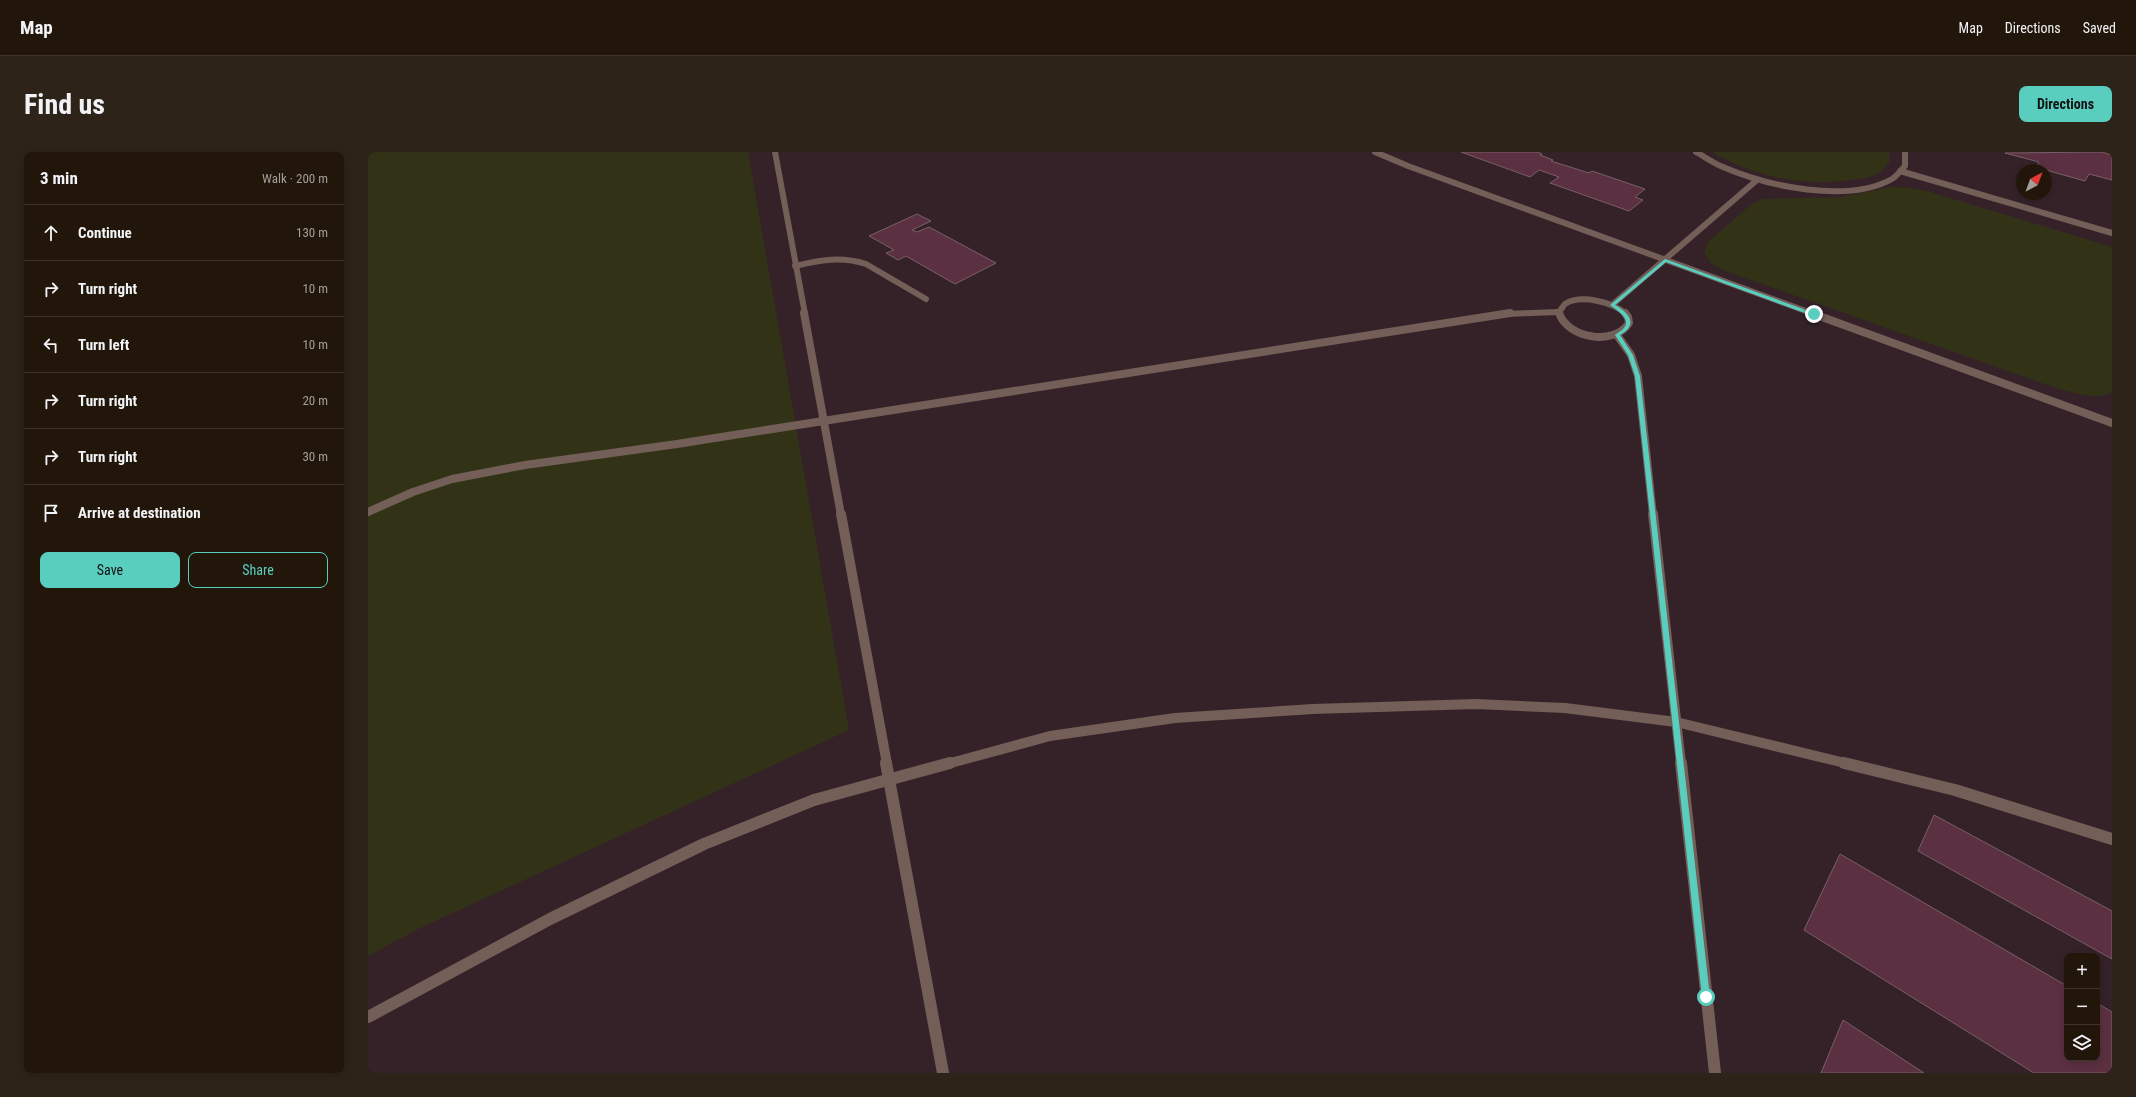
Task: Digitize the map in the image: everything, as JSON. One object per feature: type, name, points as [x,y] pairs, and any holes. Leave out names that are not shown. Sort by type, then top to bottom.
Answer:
[{"type":"lane","points":[[774,152],[888,780],[943,1073]]},
{"type":"lane","points":[[1375,152],[1408,166],[2112,423]]},
{"type":"lane","points":[[1696,152],[1722,167],[1757,180],[1796,188],[1835,190],[1868,187],[1892,178],[1905,166],[1905,152]]},
{"type":"lane","points":[[1900,171],[2112,233]]},
{"type":"lane","points":[[1612,305],[1757,180]]},
{"type":"lane","points":[[794,266],[842,257],[855,260],[866,264],[926,299]]},
{"type":"lane","points":[[1582,299],[1594,300],[1612,305],[1623,312],[1628,318],[1628,325],[1625,330],[1617,335],[1598,337],[1575,332],[1561,321],[1559,312],[1564,304],[1582,299]]},
{"type":"lane","points":[[368,512],[413,492],[452,479],[525,465],[823,421],[1511,313],[1559,312]]},
{"type":"lane","points":[[1617,335],[1631,355],[1638,376],[1715,1073]]},
{"type":"lane","points":[[368,1017],[550,919],[704,844],[814,800],[1050,736],[1175,718],[1313,709],[1476,704],[1565,708],[1676,722],[1954,790],[2112,839]]},
{"type":"shaded area","points":[[368,152],[2112,152],[2112,1073],[368,1073]]},
{"type":"green space","points":[[368,152],[748,152],[849,730],[418,929],[368,956]]},
{"type":"green space","points":[[1712,152],[1889,152],[1890,161],[1880,172],[1869,177],[1832,182],[1814,182],[1778,178],[1761,173],[1727,160]]},
{"type":"green space","points":[[1890,187],[1912,188],[1930,192],[2112,247],[2112,391],[2101,396],[2094,396],[2059,389],[1720,269],[1711,263],[1704,252],[1709,241],[1752,204],[1764,199],[1842,197]]},
{"type":"building","points":[[1461,152],[1537,152],[1542,154],[1540,155],[1553,160],[1551,161],[1589,173],[1592,171],[1645,189],[1635,197],[1643,200],[1629,211],[1550,183],[1559,177],[1539,170],[1530,177]]},
{"type":"building","points":[[2102,152],[2112,155],[2112,180],[2089,174],[2085,181],[2052,172],[2052,164],[2037,164],[2039,162],[2005,153]]},
{"type":"building","points":[[917,214],[931,221],[912,230],[917,232],[929,227],[996,263],[955,284],[906,256],[898,260],[886,253],[894,250],[869,236]]},
{"type":"building","points":[[1934,815],[2112,911],[2112,959],[1918,851]]},
{"type":"building","points":[[1840,854],[2064,984],[2064,1061],[2100,1061],[2100,1005],[2112,1012],[2112,1073],[2034,1073],[1804,930]]},
{"type":"building","points":[[1843,1020],[1924,1073],[1821,1073]]},
{"type":"route","points":[[1706,997],[1638,376],[1631,355],[1617,335],[1625,330],[1628,325],[1628,318],[1623,312],[1612,305],[1665,260],[1814,314]]}]
